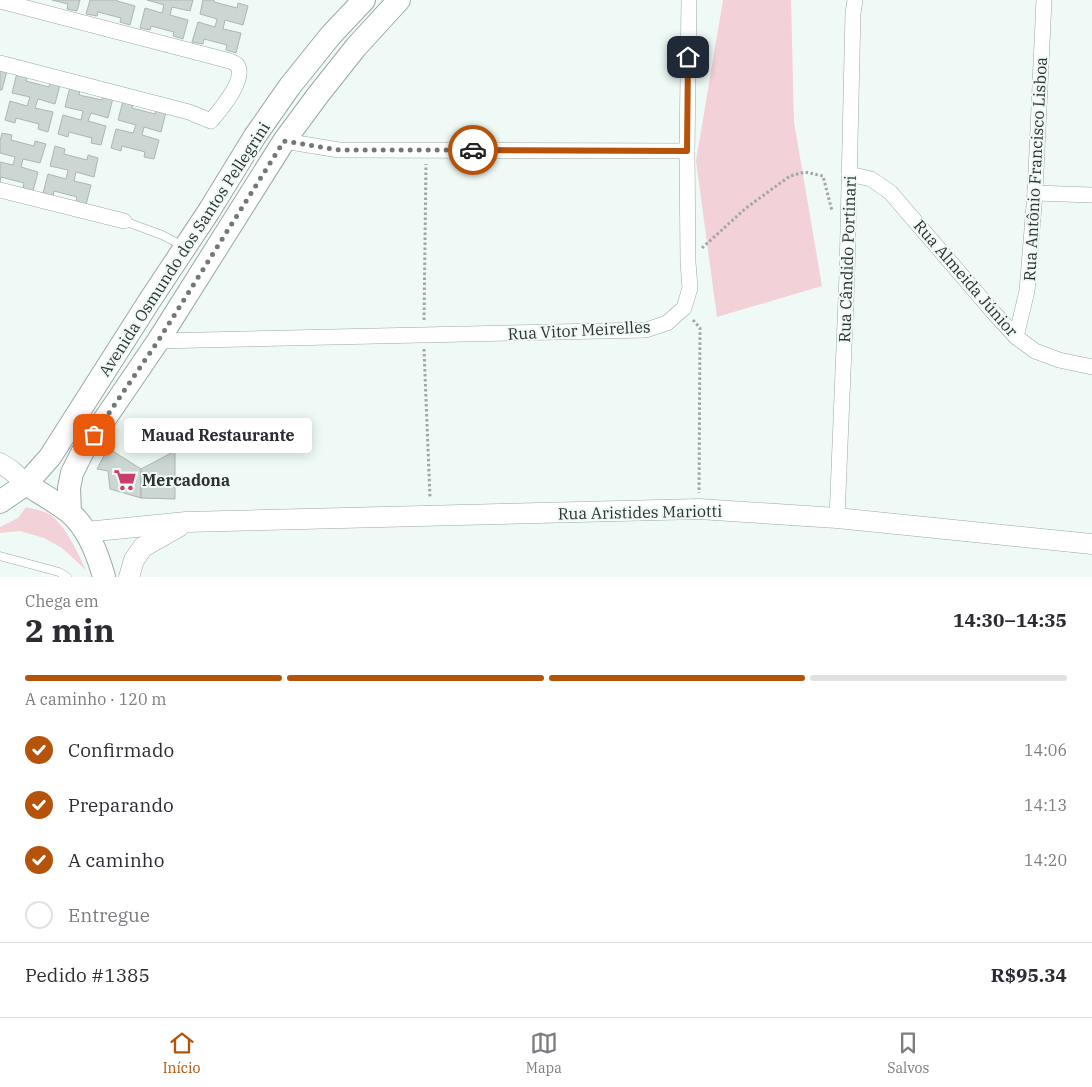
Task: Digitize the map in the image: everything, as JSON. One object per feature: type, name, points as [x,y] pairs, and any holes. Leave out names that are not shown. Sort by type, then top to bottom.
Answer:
[{"type":"main road","name":"Avenida Osmundo dos Santos Pellegrini","points":[[3,500],[26,484],[50,457],[255,136],[290,86],[331,35],[364,0]]},
{"type":"main road","name":"Avenida Osmundo dos Santos Pellegrini","points":[[70,512],[69,488],[72,473],[83,451],[158,341],[284,141],[356,47],[399,0]]},
{"type":"main road","points":[[150,300],[150,323],[158,341]]},
{"type":"main road","points":[[26,484],[70,512],[86,532],[100,575]]},
{"type":"street","points":[[684,308],[690,288],[687,151],[689,0]]},
{"type":"street","name":"Rua Cândido Portinari","points":[[837,518],[847,274],[853,14],[855,0]]},
{"type":"street","name":"Rua Antônio Francisco Lisboa","points":[[1016,337],[1028,291],[1035,194],[1044,0]]},
{"type":"street","points":[[0,1],[233,62],[238,66],[239,73],[238,81],[232,92],[211,121],[189,112],[0,63]]},
{"type":"street","points":[[284,141],[339,150],[687,151]]},
{"type":"street","name":"Rua Almeida Júnior","points":[[850,174],[871,179],[890,192],[1016,337],[1035,351],[1059,360],[1092,367]]},
{"type":"street","points":[[0,190],[124,221]]},
{"type":"street","points":[[1035,194],[1092,196]]},
{"type":"street","name":"Rua Vitor Meirelles","points":[[158,341],[646,330],[667,324],[684,308]]},
{"type":"street","points":[[0,463],[26,484]]},
{"type":"street","name":"Rua Aristides Mariotti","points":[[86,532],[186,522],[699,509],[837,518],[1092,544]]},
{"type":"street","name":"Rua Aristides Mariotti","points":[[129,577],[134,560],[143,547],[186,522]]},
{"type":"lane","points":[[124,221],[162,234],[185,247]]},
{"type":"lane","points":[[0,556],[59,572],[67,577]]},
{"type":"path","points":[[688,262],[746,208],[790,176],[805,172],[823,176],[832,212]]},
{"type":"path","points":[[684,308],[700,328],[699,509]]},
{"type":"shaded area","points":[[723,0],[791,0],[794,122],[822,286],[717,317],[696,161]]},
{"type":"shaded area","points":[[26,507],[49,514],[61,525],[86,570],[62,548],[44,538],[20,531],[0,533],[0,527],[18,518]]},
{"type":"building","points":[[52,0],[80,0],[77,11],[67,9],[68,4]]},
{"type":"building","points":[[90,0],[117,0],[135,6],[130,25],[120,22],[121,18],[98,12],[97,16],[86,14]]},
{"type":"building","points":[[147,0],[193,0],[190,11],[172,7],[170,15],[188,20],[183,39],[173,36],[174,32],[151,26],[150,30],[140,28],[145,8],[162,13],[164,5]]},
{"type":"building","points":[[203,0],[214,0],[214,2],[237,8],[238,3],[248,6],[243,25],[225,20],[223,29],[241,33],[236,53],[226,50],[227,45],[204,39],[203,44],[192,42],[198,22],[215,27],[217,19],[200,14]]},
{"type":"building","points":[[0,69],[7,71],[2,90],[0,90]]},
{"type":"building","points":[[17,73],[27,76],[26,81],[49,87],[50,82],[60,85],[55,104],[38,99],[35,108],[53,112],[48,132],[38,129],[39,124],[16,118],[15,123],[5,120],[10,101],[27,106],[30,97],[12,93]]},
{"type":"building","points":[[70,87],[80,90],[79,95],[102,100],[103,96],[113,98],[108,118],[91,113],[88,121],[106,126],[101,145],[91,143],[92,138],[69,132],[68,137],[58,134],[63,115],[81,120],[83,111],[65,107]]},
{"type":"building","points":[[123,101],[133,104],[132,108],[155,114],[156,110],[166,112],[161,132],[144,127],[142,135],[159,140],[154,159],[144,157],[145,152],[122,146],[121,151],[111,148],[116,129],[133,133],[136,125],[118,120]]},
{"type":"building","points":[[2,133],[12,135],[11,140],[34,146],[35,141],[46,144],[40,163],[23,159],[21,167],[38,172],[33,191],[23,188],[24,183],[1,177],[0,182],[0,162],[13,165],[15,157],[0,153]]},
{"type":"building","points":[[55,146],[65,149],[64,154],[87,160],[88,155],[98,158],[94,177],[76,172],[74,181],[91,185],[86,205],[76,202],[77,197],[54,191],[53,196],[43,193],[48,174],[66,179],[68,170],[50,166]]},
{"type":"building","name":"Mercadona","points":[[108,448],[141,469],[141,498],[110,489],[108,471],[97,469]]},
{"type":"building","points":[[175,451],[175,499],[141,498],[141,469]]},
{"type":"way so far","points":[[94,435],[158,341],[284,141],[339,150],[473,150]]},
{"type":"place","name":"Mauad Restaurante","points":[[94,435]]},
{"type":"place","name":"Mercadona","points":[[125,480]]},
{"type":"route","points":[[473,150],[687,151],[688,57]]}]
